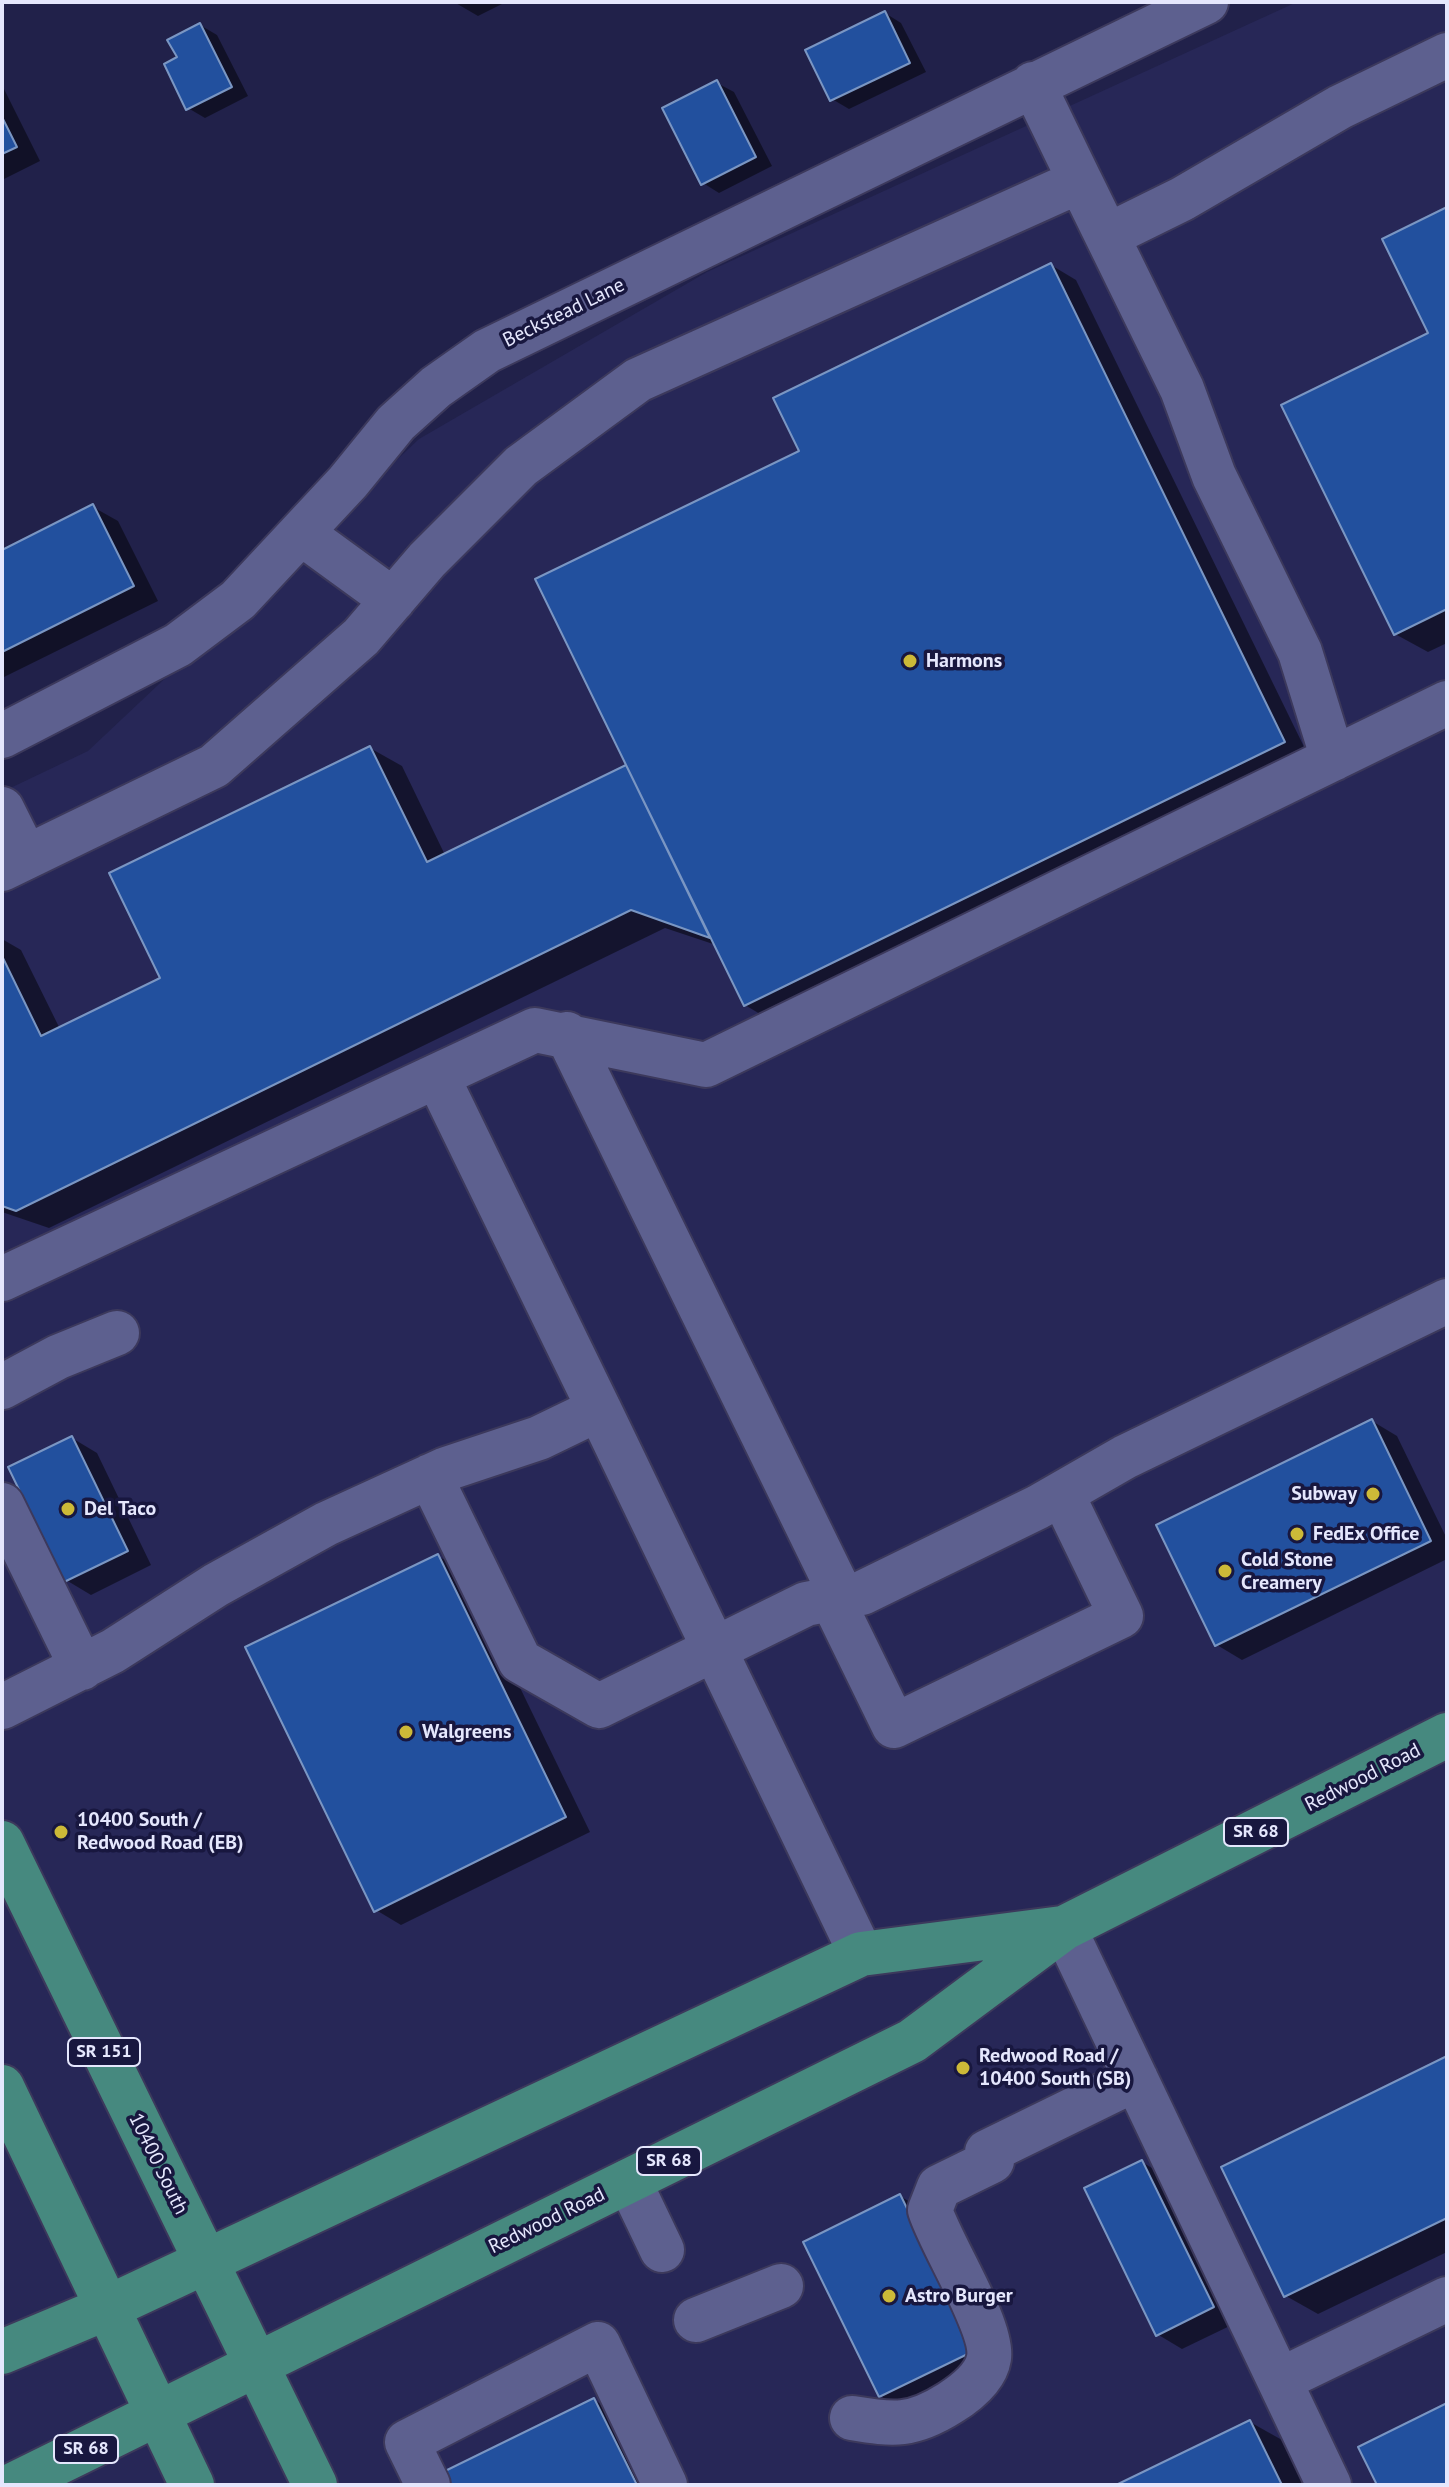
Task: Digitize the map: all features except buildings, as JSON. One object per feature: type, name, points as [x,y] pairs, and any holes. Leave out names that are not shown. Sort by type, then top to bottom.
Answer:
[{"type":"main road","name":"Redwood Road","points":[[13,2485],[912,2041],[1064,1928],[1447,1735]]},
{"type":"main road","name":"10400 South","points":[[2,1843],[315,2485]]},
{"type":"main road","name":"Redwood Road","points":[[2,2352],[109,2307],[861,1954],[1064,1928]]},
{"type":"main road","points":[[2,2087],[192,2485]]},
{"type":"street","name":"Beckstead Lane","points":[[2,736],[178,645],[238,600],[396,423],[436,387],[487,351],[1206,2]]},
{"type":"street","points":[[1107,236],[1182,199],[1340,107],[1447,55]]},
{"type":"street","points":[[1033,84],[1182,389],[1214,476],[1300,652],[1333,759]]},
{"type":"street","points":[[2,809],[14,863],[214,766],[361,637],[427,560],[521,466],[638,380],[1080,181]]},
{"type":"street","points":[[301,533],[393,600]]},
{"type":"street","points":[[2,1279],[535,1030],[567,1034],[706,1065],[1447,703]]},
{"type":"street","points":[[567,1034],[837,1598],[894,1726],[1121,1616],[1062,1494]]},
{"type":"street","points":[[437,1076],[716,1648],[861,1954]]},
{"type":"street","points":[[430,1476],[520,1661],[599,1706],[806,1604],[862,1593],[1062,1494],[1125,1457],[1445,1306]]},
{"type":"street","points":[[2,1387],[58,1357],[117,1333]]},
{"type":"street","points":[[2,1707],[82,1668],[235,1574],[326,1524],[430,1476],[539,1438],[599,1409]]},
{"type":"street","points":[[2,1505],[82,1668]]},
{"type":"street","points":[[1064,1928],[1329,2485]]},
{"type":"street","points":[[852,2418],[897,2426],[930,2416],[976,2383],[989,2357],[984,2328],[930,2210],[939,2187],[1136,2079]]},
{"type":"street","points":[[629,2181],[662,2250]]},
{"type":"street","points":[[696,2320],[781,2286]]},
{"type":"street","points":[[1280,2380],[1447,2299]]},
{"type":"street","points":[[428,2485],[407,2442],[598,2344],[665,2485]]},
{"type":"shaded area","points":[[1297,2],[1447,2],[1447,2485],[2,2485],[2,792],[88,751],[419,439],[707,272]]},
{"type":"place","name":"Harmons","points":[[910,661]]},
{"type":"place","name":"Subway","points":[[1373,1494]]},
{"type":"place","name":"Del Taco","points":[[68,1509]]},
{"type":"place","name":"FedEx Office","points":[[1297,1534]]},
{"type":"place","name":"Cold Stone Creamery","points":[[1225,1571]]},
{"type":"place","name":"Walgreens","points":[[406,1732]]},
{"type":"place","name":"10400 South / Redwood Road (EB)","points":[[61,1832]]},
{"type":"place","name":"Redwood Road / 10400 South (SB)","points":[[963,2068]]},
{"type":"place","name":"Astro Burger","points":[[889,2296]]}]
